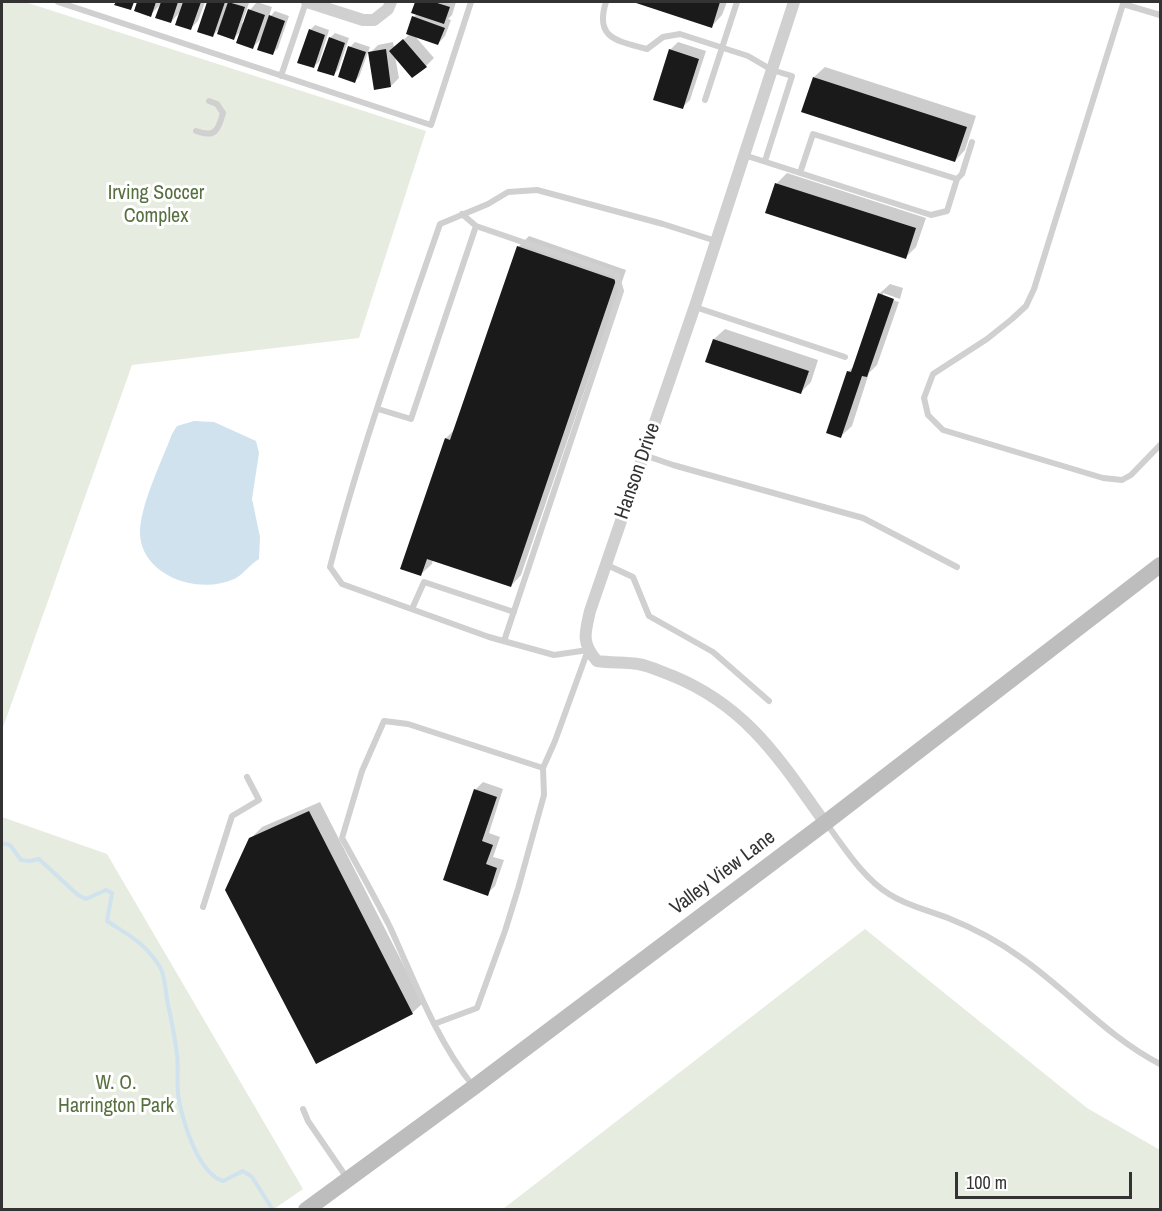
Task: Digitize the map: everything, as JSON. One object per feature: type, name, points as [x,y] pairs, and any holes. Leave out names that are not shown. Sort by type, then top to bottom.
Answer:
[{"type":"main road","name":"Valley View Lane","points":[[306,1209],[474,1087],[825,823],[1161,565]]},
{"type":"street","points":[[306,2],[363,20],[374,20],[388,9],[391,2]]},
{"type":"street","name":"Hanson Drive","points":[[588,650],[584,635],[590,611],[694,307],[794,2]]},
{"type":"street","points":[[588,650],[597,661],[638,664],[694,685],[727,707],[743,719],[764,741],[825,823]]},
{"type":"lane","points":[[58,2],[431,125],[471,2]]},
{"type":"lane","points":[[281,76],[306,2]]},
{"type":"lane","points":[[606,2],[602,14],[605,28],[613,39],[647,49],[663,37],[680,34],[748,56],[772,70],[792,76],[765,161]]},
{"type":"lane","points":[[705,100],[737,2]]},
{"type":"lane","points":[[1161,15],[1123,3],[1034,289],[1026,306],[987,339],[933,374],[924,398],[928,415],[943,430],[1103,478],[1122,480],[1131,475],[1161,445]]},
{"type":"lane","points":[[196,131],[206,134],[217,130],[223,113],[217,104],[209,101]]},
{"type":"lane","points":[[800,173],[813,134],[957,179]]},
{"type":"lane","points":[[744,155],[931,214],[947,211],[972,142]]},
{"type":"lane","points":[[434,1024],[477,1008],[521,879],[544,795],[543,768],[588,650],[554,655],[504,641],[342,584],[330,567],[340,526],[440,224],[488,204],[508,192],[537,190],[663,224],[716,241]]},
{"type":"lane","points":[[462,214],[476,226],[616,274],[621,291],[504,641]]},
{"type":"lane","points":[[378,409],[411,419],[476,226]]},
{"type":"lane","points":[[694,307],[845,357]]},
{"type":"lane","points":[[644,455],[863,518],[957,567]]},
{"type":"lane","points":[[606,564],[633,577],[649,616],[713,652],[769,701]]},
{"type":"lane","points":[[412,609],[424,582],[514,612]]},
{"type":"lane","points":[[474,1087],[457,1065],[434,1024],[388,923],[342,838],[362,771],[384,721],[408,723],[543,768]]},
{"type":"lane","points":[[203,907],[232,816],[259,800],[248,777]]},
{"type":"lane","points":[[825,823],[872,880],[888,894],[908,904],[946,917],[996,941],[1022,958],[1115,1035],[1161,1064]]},
{"type":"lane","points":[[303,1109],[308,1121],[347,1178]]},
{"type":"green space","name":"Irving Soccer Complex","points":[[2,2],[25,2],[426,131],[359,338],[132,365],[2,730]]},
{"type":"green space","name":"W. O. Harrington Park","points":[[2,817],[107,854],[303,1189],[274,1209],[2,1209]]},
{"type":"green space","points":[[865,929],[1087,1108],[1160,1150],[1160,1209],[503,1209]]},
{"type":"water","points":[[194,421],[214,422],[256,441],[259,453],[252,499],[260,537],[259,559],[234,579],[205,585],[175,579],[162,572],[151,562],[144,550],[140,535],[147,498],[172,434],[177,426]]},
{"type":"building","points":[[116,2],[134,2],[131,10],[114,5]]},
{"type":"building","points":[[137,2],[156,2],[151,17],[134,11]]},
{"type":"building","points":[[161,2],[178,2],[171,23],[155,18]]},
{"type":"building","points":[[183,2],[201,2],[191,30],[175,25]]},
{"type":"building","points":[[207,2],[225,2],[213,37],[197,32]]},
{"type":"building","points":[[228,2],[245,7],[234,40],[217,34]]},
{"type":"building","points":[[415,2],[434,2],[450,7],[444,24],[411,13]]},
{"type":"building","points":[[633,2],[720,2],[712,28]]},
{"type":"building","points":[[248,9],[265,15],[253,49],[236,43]]},
{"type":"building","points":[[269,15],[285,21],[273,55],[257,50]]},
{"type":"building","points":[[412,16],[445,28],[438,45],[406,34]]},
{"type":"building","points":[[309,29],[325,35],[314,68],[297,63]]},
{"type":"building","points":[[329,37],[345,43],[334,76],[317,71]]},
{"type":"building","points":[[403,39],[427,67],[412,78],[389,51]]},
{"type":"building","points":[[348,46],[366,52],[355,83],[338,77]]},
{"type":"building","points":[[386,49],[391,87],[374,90],[368,52]]},
{"type":"building","points":[[669,49],[699,59],[683,109],[653,100]]},
{"type":"building","points":[[813,77],[967,127],[955,162],[801,112]]},
{"type":"building","points":[[775,183],[916,228],[906,259],[765,213]]},
{"type":"building","points":[[517,246],[616,280],[511,587],[427,559],[421,576],[400,569],[445,438],[450,440]]},
{"type":"building","points":[[878,293],[894,299],[867,377],[862,376],[841,438],[826,433],[847,371],[851,372]]},
{"type":"building","points":[[713,339],[809,371],[801,394],[705,362]]},
{"type":"building","points":[[474,789],[497,797],[482,841],[493,845],[486,864],[497,868],[488,896],[443,880]]},
{"type":"building","points":[[309,811],[413,1014],[316,1064],[225,890],[249,838]]},
{"type":"waterway","points":[[2,843],[10,845],[21,860],[39,859],[78,895],[86,899],[106,890],[112,893],[107,921],[144,947],[161,969],[178,1061],[179,1101],[184,1122],[199,1158],[214,1176],[223,1181],[243,1171],[252,1177],[273,1210]]}]
